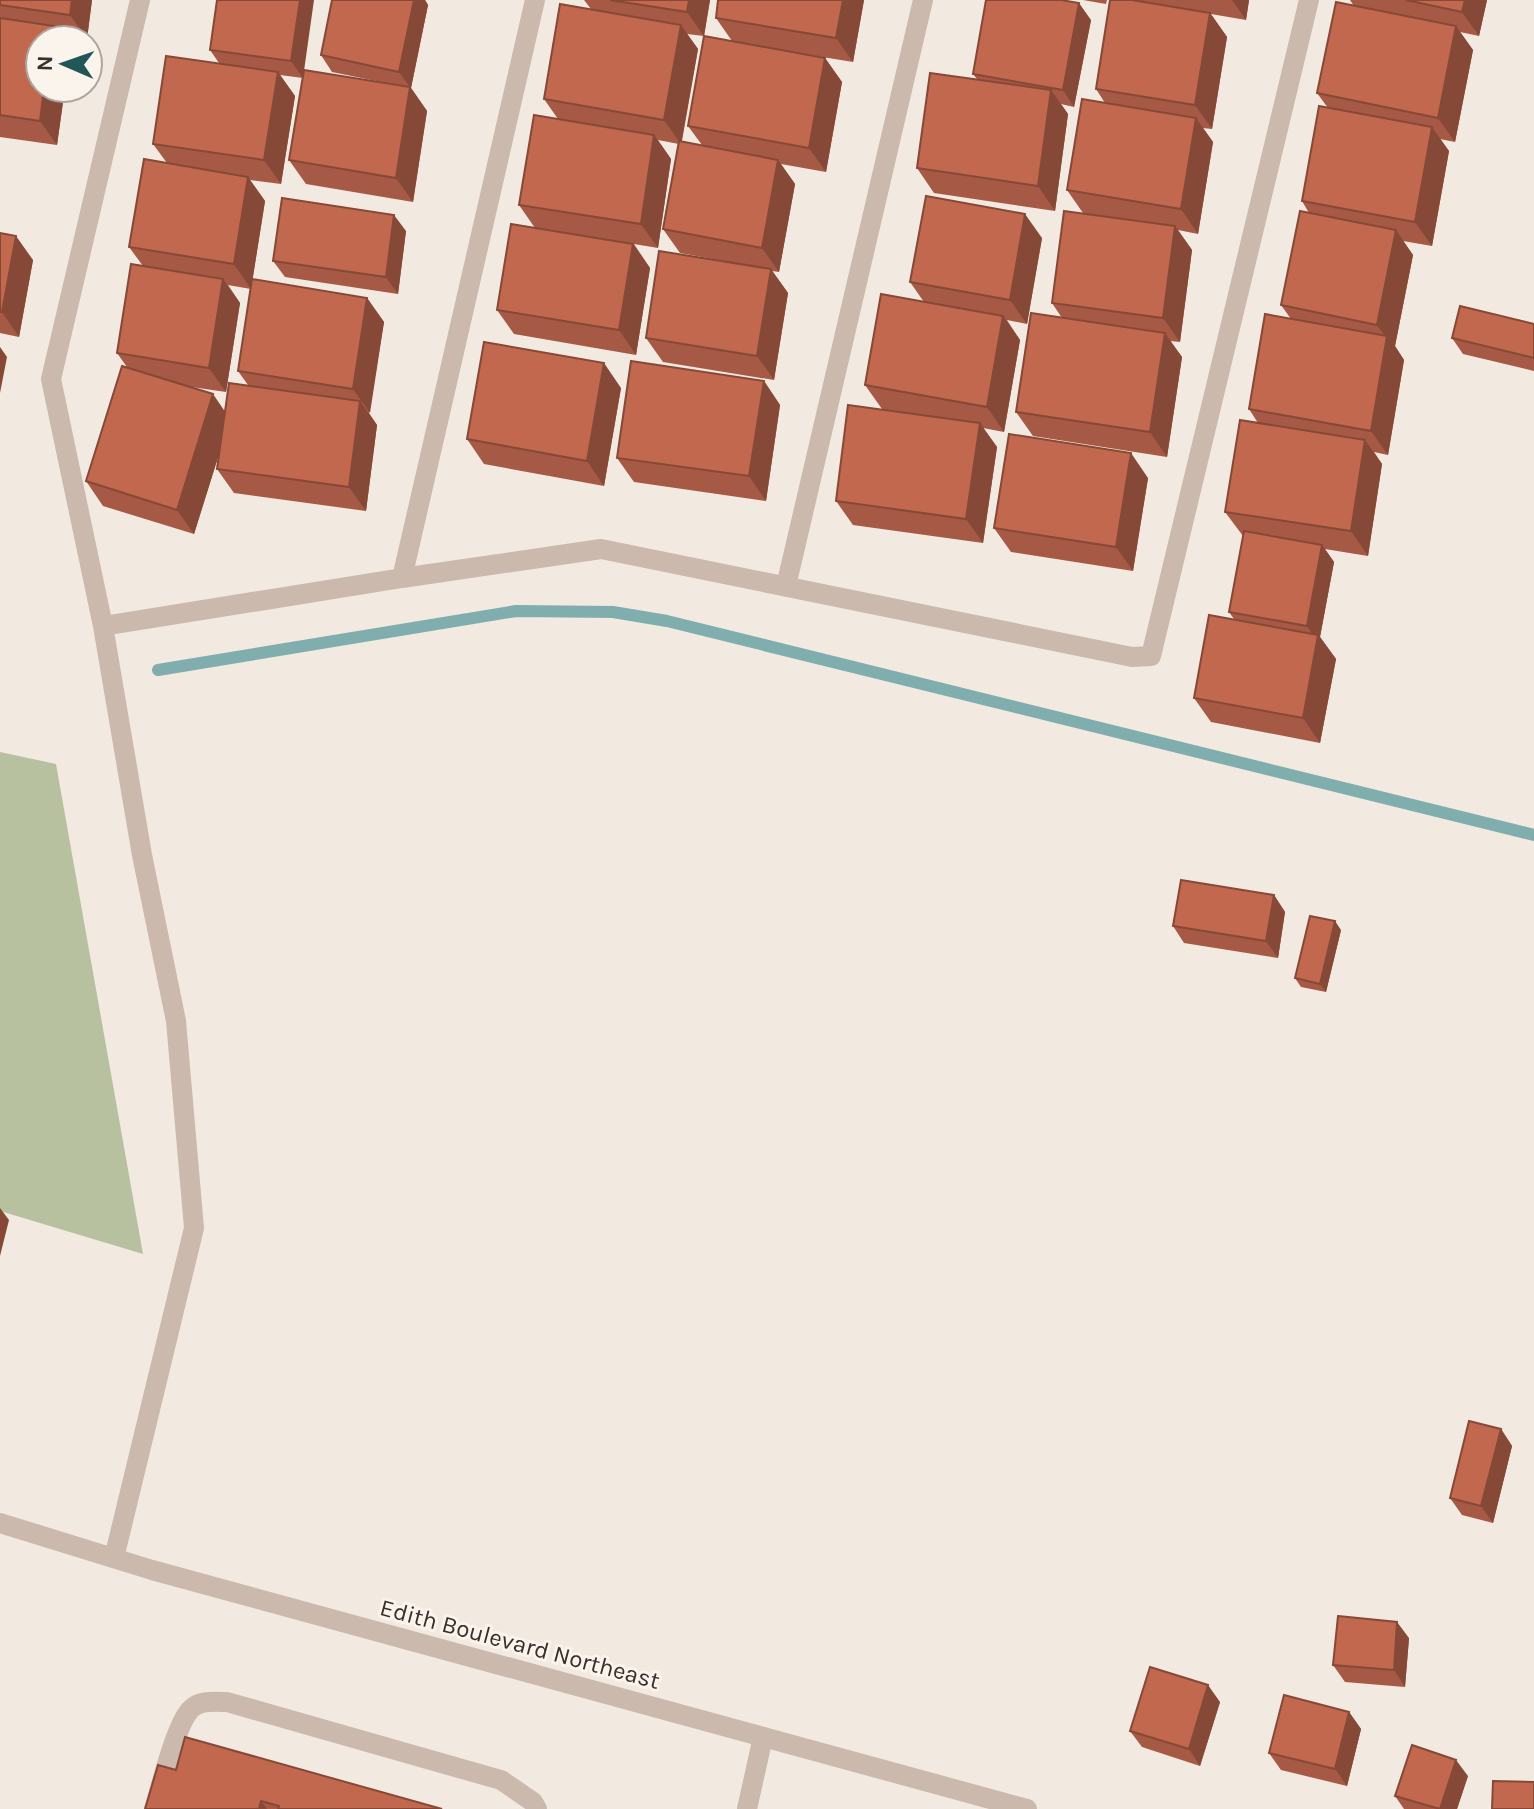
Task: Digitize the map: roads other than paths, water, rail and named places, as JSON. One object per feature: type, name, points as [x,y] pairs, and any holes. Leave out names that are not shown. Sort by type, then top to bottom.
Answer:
[{"type":"street","points":[[114,1558],[194,1228],[176,1021],[142,855],[103,626],[51,379],[140,0]]},
{"type":"street","points":[[402,578],[535,0]]},
{"type":"street","points":[[786,586],[923,0]]},
{"type":"street","points":[[103,626],[601,549],[1132,657],[1151,656],[1309,0]]},
{"type":"street","name":"Edith Boulevard Northeast","points":[[0,1523],[114,1558],[1027,1809]]},
{"type":"street","points":[[154,1809],[181,1726],[191,1709],[204,1702],[227,1702],[501,1780],[533,1802],[537,1809]]},
{"type":"street","points":[[747,1809],[763,1737]]},
{"type":"waterway","points":[[158,670],[516,611],[613,612],[667,621],[1534,835]]}]
